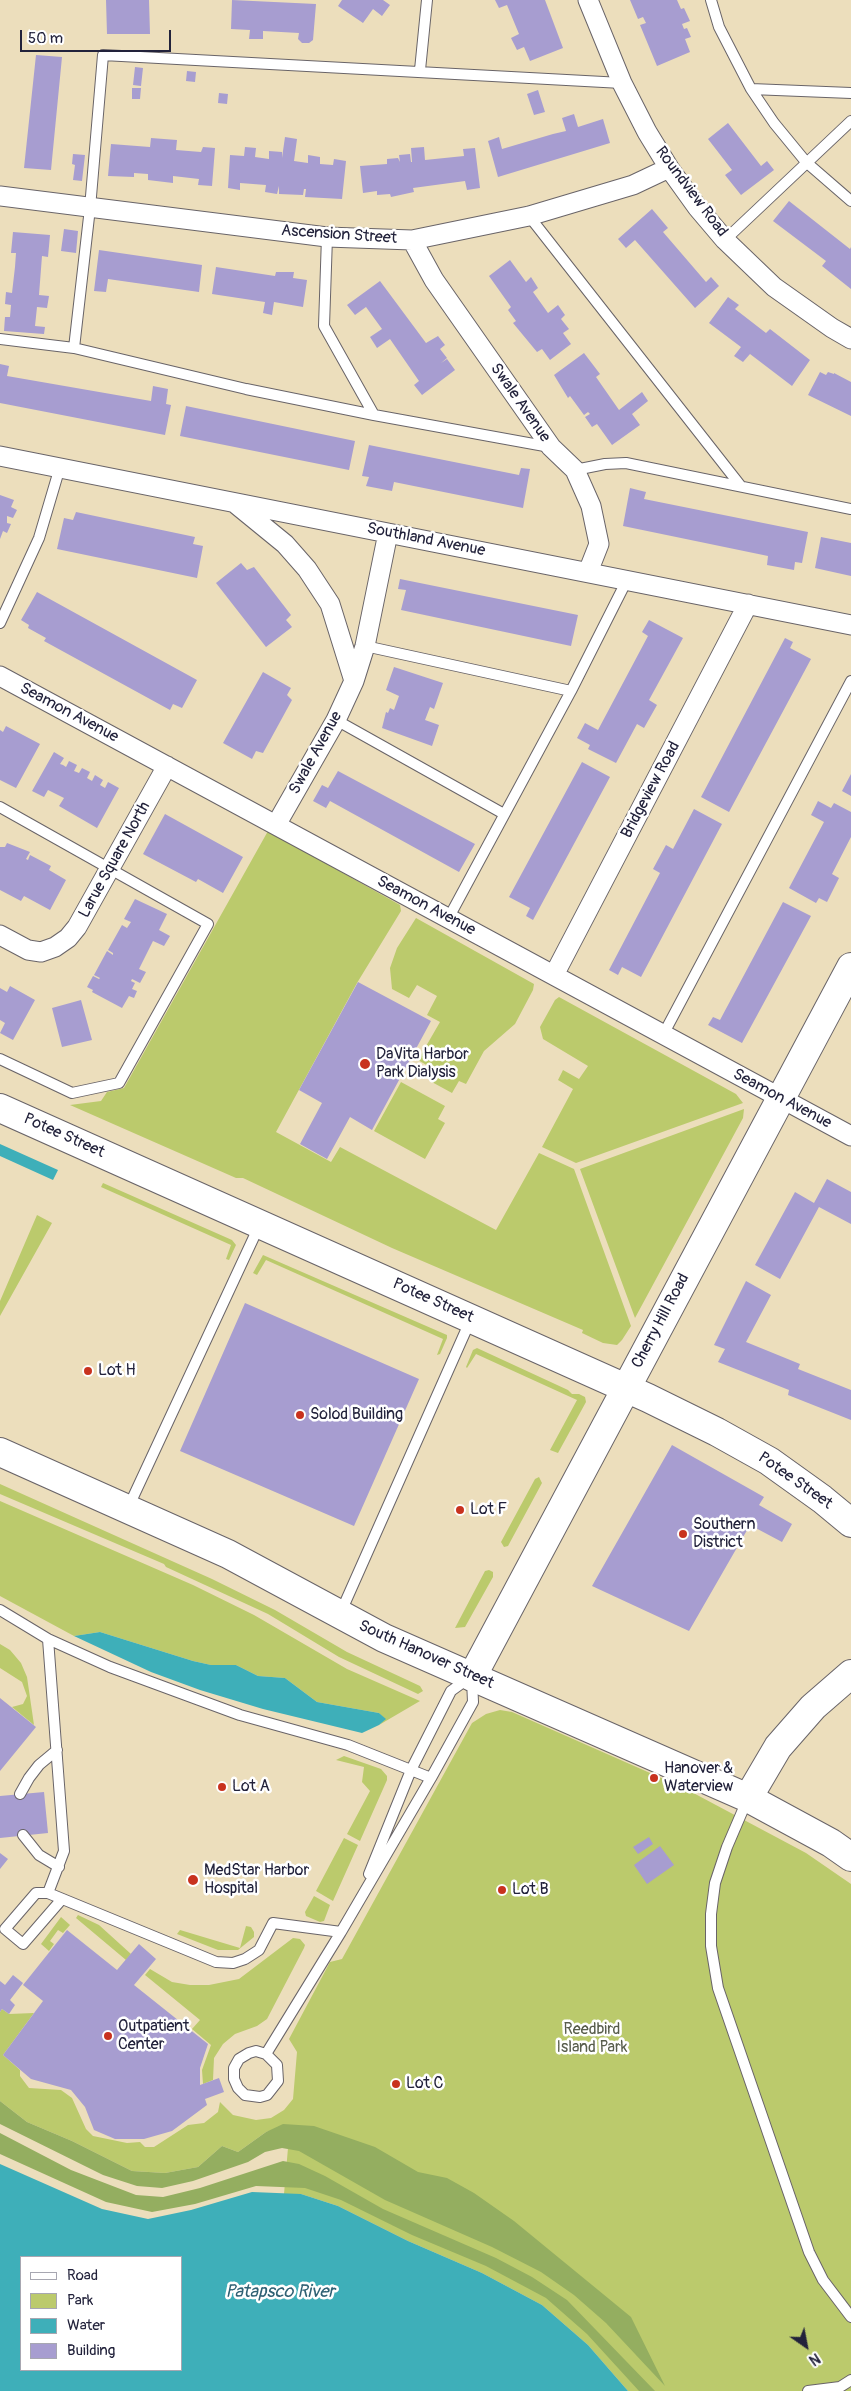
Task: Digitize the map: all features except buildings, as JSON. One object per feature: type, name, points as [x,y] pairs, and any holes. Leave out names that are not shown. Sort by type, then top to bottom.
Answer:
[{"type":"main road","name":"Cherry Hill Road","points":[[472,1676],[851,967]]},
{"type":"main road","name":"Potee Street","points":[[0,1108],[626,1387],[717,1432],[769,1461],[822,1499],[851,1523]]},
{"type":"main road","name":"South Hanover Street","points":[[0,1452],[228,1554],[340,1616],[748,1798],[830,1843],[851,1857]]},
{"type":"main road","points":[[748,1798],[778,1746],[813,1707],[851,1674]]},
{"type":"street","name":"Roundview Road","points":[[588,0],[622,83],[647,132],[669,168],[697,207],[725,240],[774,287],[832,328],[851,339]]},
{"type":"street","name":"Ascension Street","points":[[0,196],[327,237],[412,240],[529,216],[633,185],[669,168]]},
{"type":"street","name":"Swale Avenue","points":[[412,240],[434,280],[551,447],[575,470],[591,506],[599,544],[588,572]]},
{"type":"street","name":"Southland Avenue","points":[[0,456],[851,625]]},
{"type":"street","points":[[233,501],[285,544],[307,570],[330,604],[354,681]]},
{"type":"street","name":"Swale Avenue","points":[[276,825],[336,720],[354,681],[366,646],[388,533]]},
{"type":"street","name":"Bridgeview Road","points":[[554,976],[748,604]]},
{"type":"street","name":"Seamon Avenue","points":[[0,676],[851,1136]]},
{"type":"street","name":"Larue Square North","points":[[0,935],[28,950],[42,952],[55,946],[77,927],[167,766]]},
{"type":"lane","points":[[420,70],[427,0]]},
{"type":"lane","points":[[711,0],[720,27],[751,88],[774,123],[806,162],[851,201]]},
{"type":"lane","points":[[74,348],[90,208],[103,55],[420,70],[622,83]]},
{"type":"lane","points":[[751,88],[851,93]]},
{"type":"lane","points":[[725,240],[851,121]]},
{"type":"lane","points":[[529,216],[740,485]]},
{"type":"lane","points":[[327,237],[324,326],[374,415]]},
{"type":"lane","points":[[0,339],[74,348],[246,389],[374,415],[551,447]]},
{"type":"lane","points":[[575,470],[626,463],[851,509]]},
{"type":"lane","points":[[0,623],[39,538],[60,467]]},
{"type":"lane","points":[[448,918],[571,690],[627,580]]},
{"type":"lane","points":[[366,646],[571,690]]},
{"type":"lane","points":[[664,1035],[851,681]]},
{"type":"lane","points":[[336,720],[504,814]]},
{"type":"lane","points":[[0,807],[208,924],[119,1083],[72,1093],[0,1060]]},
{"type":"lane","points":[[127,1508],[260,1223]]},
{"type":"lane","points":[[340,1616],[472,1318]]},
{"type":"lane","points":[[0,1610],[48,1639],[110,1667],[240,1715],[348,1744],[432,1778]]},
{"type":"lane","points":[[48,1639],[64,1851],[48,1893]]},
{"type":"lane","points":[[355,1910],[412,1770],[451,1691],[472,1676]]},
{"type":"lane","points":[[266,2054],[355,1910],[432,1778],[473,1702],[472,1676]]},
{"type":"lane","points":[[20,1794],[28,1778],[39,1765],[57,1750]]},
{"type":"lane","points":[[748,1798],[727,1847],[715,1883],[711,1914],[711,1946],[718,1988],[808,2252],[824,2280],[851,2317]]},
{"type":"lane","points":[[24,1835],[38,1855],[58,1867]]},
{"type":"lane","points":[[62,1899],[23,1944],[5,1929],[36,1893],[48,1893],[216,1962],[233,1963],[246,1959],[259,1950],[273,1923],[341,1932]]},
{"type":"lane","points":[[249,2053],[266,2054],[277,2066],[278,2081],[274,2089],[267,2095],[260,2097],[245,2095],[238,2088],[234,2079],[234,2068],[240,2059],[249,2053]]},
{"type":"lane","points":[[808,2391],[840,2389],[851,2380]]},
{"type":"green space","points":[[268,831],[400,905],[401,911],[357,983],[276,1132],[331,1162],[340,1147],[496,1230],[539,1153],[574,1169],[631,1326],[617,1345],[603,1343],[582,1333],[583,1330],[392,1248],[243,1178],[236,1178],[70,1105],[101,1101],[107,1092],[124,1088]]},
{"type":"green space","points":[[416,918],[534,984],[533,990],[515,1024],[484,1051],[466,1084],[459,1081],[452,1093],[430,1081],[435,1070],[418,1060],[440,1022],[427,1015],[437,996],[417,985],[409,998],[392,989],[390,968],[397,948]]},
{"type":"green space","points":[[559,997],[736,1094],[743,1103],[576,1163],[542,1147],[573,1089],[558,1080],[563,1070],[579,1079],[588,1066],[543,1039],[540,1027],[555,1000]]},
{"type":"green space","points":[[401,1082],[445,1106],[438,1119],[445,1123],[425,1159],[374,1131]]},
{"type":"green space","points":[[744,1109],[743,1118],[635,1318],[580,1169]]},
{"type":"green space","points":[[103,1183],[232,1240],[236,1245],[229,1260],[226,1259],[231,1245],[101,1187]]},
{"type":"green space","points":[[37,1215],[52,1223],[0,1316],[0,1301]]},
{"type":"green space","points":[[263,1255],[447,1335],[440,1354],[437,1355],[443,1339],[266,1260],[257,1275],[253,1273]]},
{"type":"green space","points":[[477,1348],[568,1390],[572,1394],[579,1394],[585,1397],[586,1402],[558,1453],[550,1450],[577,1400],[476,1354],[467,1368],[473,1350]]},
{"type":"green space","points":[[539,1477],[542,1483],[508,1546],[504,1547],[501,1542],[535,1479]]},
{"type":"green space","points":[[0,1484],[212,1579],[275,1610],[347,1652],[420,1686],[423,1691],[418,1694],[339,1657],[268,1614],[166,1567],[164,1564],[0,1494]]},
{"type":"green space","points":[[0,1501],[193,1585],[254,1615],[347,1669],[420,1701],[379,1725],[385,1719],[379,1713],[317,1702],[285,1678],[258,1676],[236,1665],[211,1665],[193,1661],[100,1632],[74,1636],[0,1596]]},
{"type":"green space","points":[[485,1571],[493,1572],[493,1577],[465,1627],[455,1628]]},
{"type":"green space","points":[[0,1644],[10,1650],[21,1663],[27,1677],[34,1725],[12,1707],[23,1704],[27,1696],[22,1682],[0,1668]]},
{"type":"green space","name":"Reedbird Island Park","points":[[500,1710],[512,1712],[684,1788],[806,1853],[851,1884],[851,2391],[628,2391],[588,2345],[542,2305],[482,2273],[408,2241],[338,2206],[301,2194],[284,2194],[290,2125],[266,2132],[238,2152],[222,2146],[198,2167],[165,2173],[132,2171],[72,2141],[27,2122],[0,2101],[0,2012],[2,2009],[9,2014],[34,2013],[3,2055],[20,2070],[20,2076],[29,2088],[61,2090],[72,2098],[86,2129],[93,2136],[127,2143],[140,2142],[145,2147],[154,2147],[188,2125],[204,2123],[218,2112],[220,2102],[233,2115],[256,2120],[271,2118],[284,2110],[293,2099],[297,2052],[289,2039],[330,1962],[342,1959],[472,1723],[486,1714]]},
{"type":"green space","points":[[344,1756],[381,1769],[387,1776],[387,1780],[360,1841],[347,1834],[370,1791],[362,1782],[364,1767],[336,1760]]},
{"type":"green space","points":[[344,1838],[358,1845],[333,1901],[316,1891]]},
{"type":"green space","points":[[314,1896],[330,1905],[324,1921],[320,1922],[306,1916],[305,1912]]},
{"type":"green space","points":[[78,1915],[99,1925],[131,1954],[126,1960],[76,1918]]},
{"type":"green space","points":[[61,1917],[70,1925],[63,1933],[58,1930],[50,1941],[54,1944],[49,1951],[41,1944]]},
{"type":"green space","points":[[246,1926],[251,1927],[254,1937],[238,1950],[218,1950],[177,1934],[180,1930],[240,1948]]},
{"type":"green space","points":[[293,1938],[300,1939],[305,1945],[267,2019],[257,2026],[235,2034],[223,2044],[214,2058],[213,2080],[203,2084],[202,2070],[211,2045],[192,2029],[200,2020],[145,1975],[150,1969],[172,1982],[190,1985],[209,1985],[239,1979]]},
{"type":"green space","points":[[0,2101],[27,2122],[72,2141],[132,2171],[165,2173],[198,2167],[222,2146],[238,2152],[266,2132],[283,2124],[314,2126],[375,2147],[418,2172],[447,2178],[474,2193],[514,2221],[631,2317],[665,2386],[606,2323],[574,2295],[541,2272],[492,2247],[385,2200],[299,2151],[282,2148],[265,2152],[248,2162],[193,2181],[162,2188],[137,2186],[103,2175],[0,2124]]},
{"type":"green space","points":[[0,2133],[71,2170],[136,2195],[163,2197],[200,2188],[283,2161],[299,2164],[325,2176],[383,2209],[496,2258],[532,2277],[567,2300],[655,2391],[639,2391],[587,2334],[546,2298],[486,2266],[412,2235],[341,2200],[305,2188],[256,2186],[195,2204],[152,2212],[106,2202],[0,2154]]},
{"type":"water","points":[[0,1144],[58,1170],[53,1180],[0,1156]]},
{"type":"water","points":[[100,1632],[193,1661],[211,1665],[236,1665],[258,1676],[285,1678],[317,1702],[379,1713],[386,1719],[379,1725],[362,1733],[263,1709],[200,1690],[151,1672],[74,1636]]},
{"type":"water","name":"Patapsco River","points":[[0,2164],[102,2209],[148,2219],[191,2210],[252,2192],[301,2194],[338,2206],[408,2241],[482,2273],[542,2305],[588,2345],[628,2391],[0,2391]]},
{"type":"place","name":"DaVita Harbor Park Dialysis","points":[[365,1064]]},
{"type":"place","name":"Lot H","points":[[88,1371]]},
{"type":"place","name":"Solod Building","points":[[300,1415]]},
{"type":"place","name":"Lot F","points":[[460,1510]]},
{"type":"place","name":"Southern District","points":[[683,1534]]},
{"type":"place","name":"Hanover & Waterview","points":[[654,1778]]},
{"type":"place","name":"Lot A","points":[[222,1787]]},
{"type":"place","name":"MedStar Harbor Hospital","points":[[193,1880]]},
{"type":"place","name":"Lot B","points":[[502,1890]]},
{"type":"place","name":"Outpatient Center","points":[[108,2036]]},
{"type":"place","name":"Lot C","points":[[396,2084]]}]
